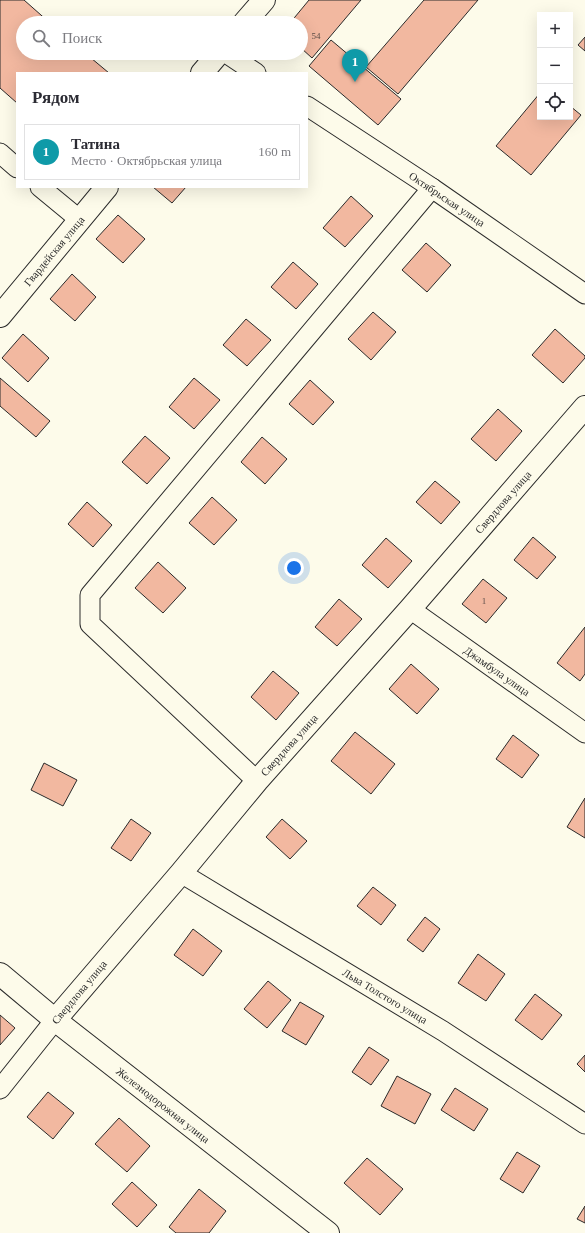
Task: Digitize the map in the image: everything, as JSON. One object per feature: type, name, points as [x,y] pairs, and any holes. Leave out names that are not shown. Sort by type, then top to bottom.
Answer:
[{"type":"street","points":[[250,16],[264,0]]},
{"type":"street","points":[[203,72],[213,60]]},
{"type":"street","points":[[236,60],[254,72]]},
{"type":"street","name":"Октябрьская улица","points":[[308,107],[432,188],[585,294]]},
{"type":"street","points":[[0,154],[16,167]]},
{"type":"street","points":[[41,188],[80,220]]},
{"type":"street","name":"Гвардейская улица","points":[[0,316],[106,188]]},
{"type":"street","points":[[257,781],[90,624],[90,595],[432,188]]},
{"type":"street","name":"Свердлова улица","points":[[0,1089],[55,1020],[181,873],[257,781],[410,609],[585,407]]},
{"type":"street","name":"Джамбула улица","points":[[410,609],[585,733]]},
{"type":"street","name":"Льва Толстого улица","points":[[181,873],[443,1031],[585,1124]]},
{"type":"street","name":"Железнодорожная улица","points":[[0,974],[55,1020],[328,1233]]},
{"type":"building","points":[[0,0],[24,0],[42,16],[16,16],[16,60],[93,60],[108,72],[16,72],[16,102],[0,88]]},
{"type":"building","points":[[309,0],[361,0],[312,58],[308,54],[308,16],[296,16]]},
{"type":"building","points":[[424,0],[478,0],[398,94],[366,67]]},
{"type":"building","points":[[585,37],[585,51],[578,45]]},
{"type":"building","points":[[331,40],[401,99],[378,125],[309,66]]},
{"type":"building","points":[[537,97],[537,120],[573,120],[573,108],[581,115],[531,175],[496,146]]},
{"type":"building","points":[[154,188],[185,188],[172,203]]},
{"type":"building","points":[[351,196],[373,216],[345,247],[323,228]]},
{"type":"building","points":[[118,215],[145,239],[123,263],[96,239]]},
{"type":"building","points":[[426,243],[451,265],[427,292],[402,270]]},
{"type":"building","points":[[293,262],[318,284],[296,309],[271,287]]},
{"type":"building","points":[[72,274],[96,297],[75,321],[50,299]]},
{"type":"building","points":[[373,312],[396,332],[371,360],[348,339]]},
{"type":"building","points":[[246,319],[271,340],[247,366],[223,345]]},
{"type":"building","points":[[555,329],[585,356],[585,358],[563,383],[532,355]]},
{"type":"building","points":[[23,334],[49,358],[28,382],[2,358]]},
{"type":"building","points":[[0,378],[50,421],[36,437],[0,406]]},
{"type":"building","points":[[194,378],[220,400],[194,429],[169,407]]},
{"type":"building","points":[[310,380],[334,402],[313,425],[289,404]]},
{"type":"building","points":[[498,409],[522,431],[496,461],[471,439]]},
{"type":"building","points":[[145,436],[170,458],[147,484],[122,462]]},
{"type":"building","points":[[262,437],[287,459],[265,484],[241,462]]},
{"type":"building","points":[[435,481],[460,502],[441,524],[416,502]]},
{"type":"building","points":[[212,497],[237,520],[214,545],[189,523]]},
{"type":"building","points":[[87,502],[112,525],[93,547],[68,524]]},
{"type":"building","points":[[533,537],[556,557],[537,579],[514,560]]},
{"type":"building","points":[[386,538],[412,561],[388,588],[362,565]]},
{"type":"building","points":[[158,562],[186,588],[163,613],[135,588]]},
{"type":"building","points":[[483,579],[507,598],[486,623],[462,604]]},
{"type":"building","points":[[339,599],[362,619],[337,646],[315,627]]},
{"type":"building","points":[[585,627],[585,674],[580,681],[557,663]]},
{"type":"building","points":[[411,664],[439,689],[417,714],[389,689]]},
{"type":"building","points":[[273,671],[299,693],[276,720],[251,697]]},
{"type":"building","points":[[355,732],[395,764],[371,794],[331,761]]},
{"type":"building","points":[[513,735],[539,755],[522,778],[496,759]]},
{"type":"building","points":[[44,763],[77,780],[63,806],[31,790]]},
{"type":"building","points":[[585,798],[585,838],[567,827]]},
{"type":"building","points":[[131,819],[151,833],[131,861],[111,848]]},
{"type":"building","points":[[282,819],[307,841],[290,859],[266,837]]},
{"type":"building","points":[[373,887],[396,905],[381,925],[357,906]]},
{"type":"building","points":[[425,917],[440,929],[423,952],[407,940]]},
{"type":"building","points":[[193,929],[222,951],[203,976],[174,955]]},
{"type":"building","points":[[478,954],[505,974],[486,1001],[458,983]]},
{"type":"building","points":[[268,981],[291,1000],[267,1028],[244,1009]]},
{"type":"building","points":[[535,994],[562,1015],[542,1040],[515,1020]]},
{"type":"building","points":[[300,1002],[324,1016],[306,1045],[282,1031]]},
{"type":"building","points":[[0,1015],[15,1028],[0,1045]]},
{"type":"building","points":[[369,1047],[389,1060],[371,1085],[352,1072]]},
{"type":"building","points":[[585,1055],[585,1072],[577,1064]]},
{"type":"building","points":[[397,1076],[431,1094],[415,1124],[381,1106]]},
{"type":"building","points":[[455,1088],[488,1109],[474,1131],[441,1110]]},
{"type":"building","points":[[48,1092],[74,1113],[53,1139],[27,1117]]},
{"type":"building","points":[[119,1118],[150,1146],[127,1172],[95,1144]]},
{"type":"building","points":[[517,1152],[540,1166],[523,1193],[500,1179]]},
{"type":"building","points":[[367,1158],[403,1189],[380,1215],[344,1183]]},
{"type":"building","points":[[132,1182],[157,1205],[137,1227],[112,1204]]},
{"type":"building","points":[[199,1189],[226,1211],[209,1233],[176,1233],[169,1227]]},
{"type":"building","points":[[585,1206],[585,1223],[577,1219]]},
{"type":"place","name":"Татина","points":[[355,82]]}]
